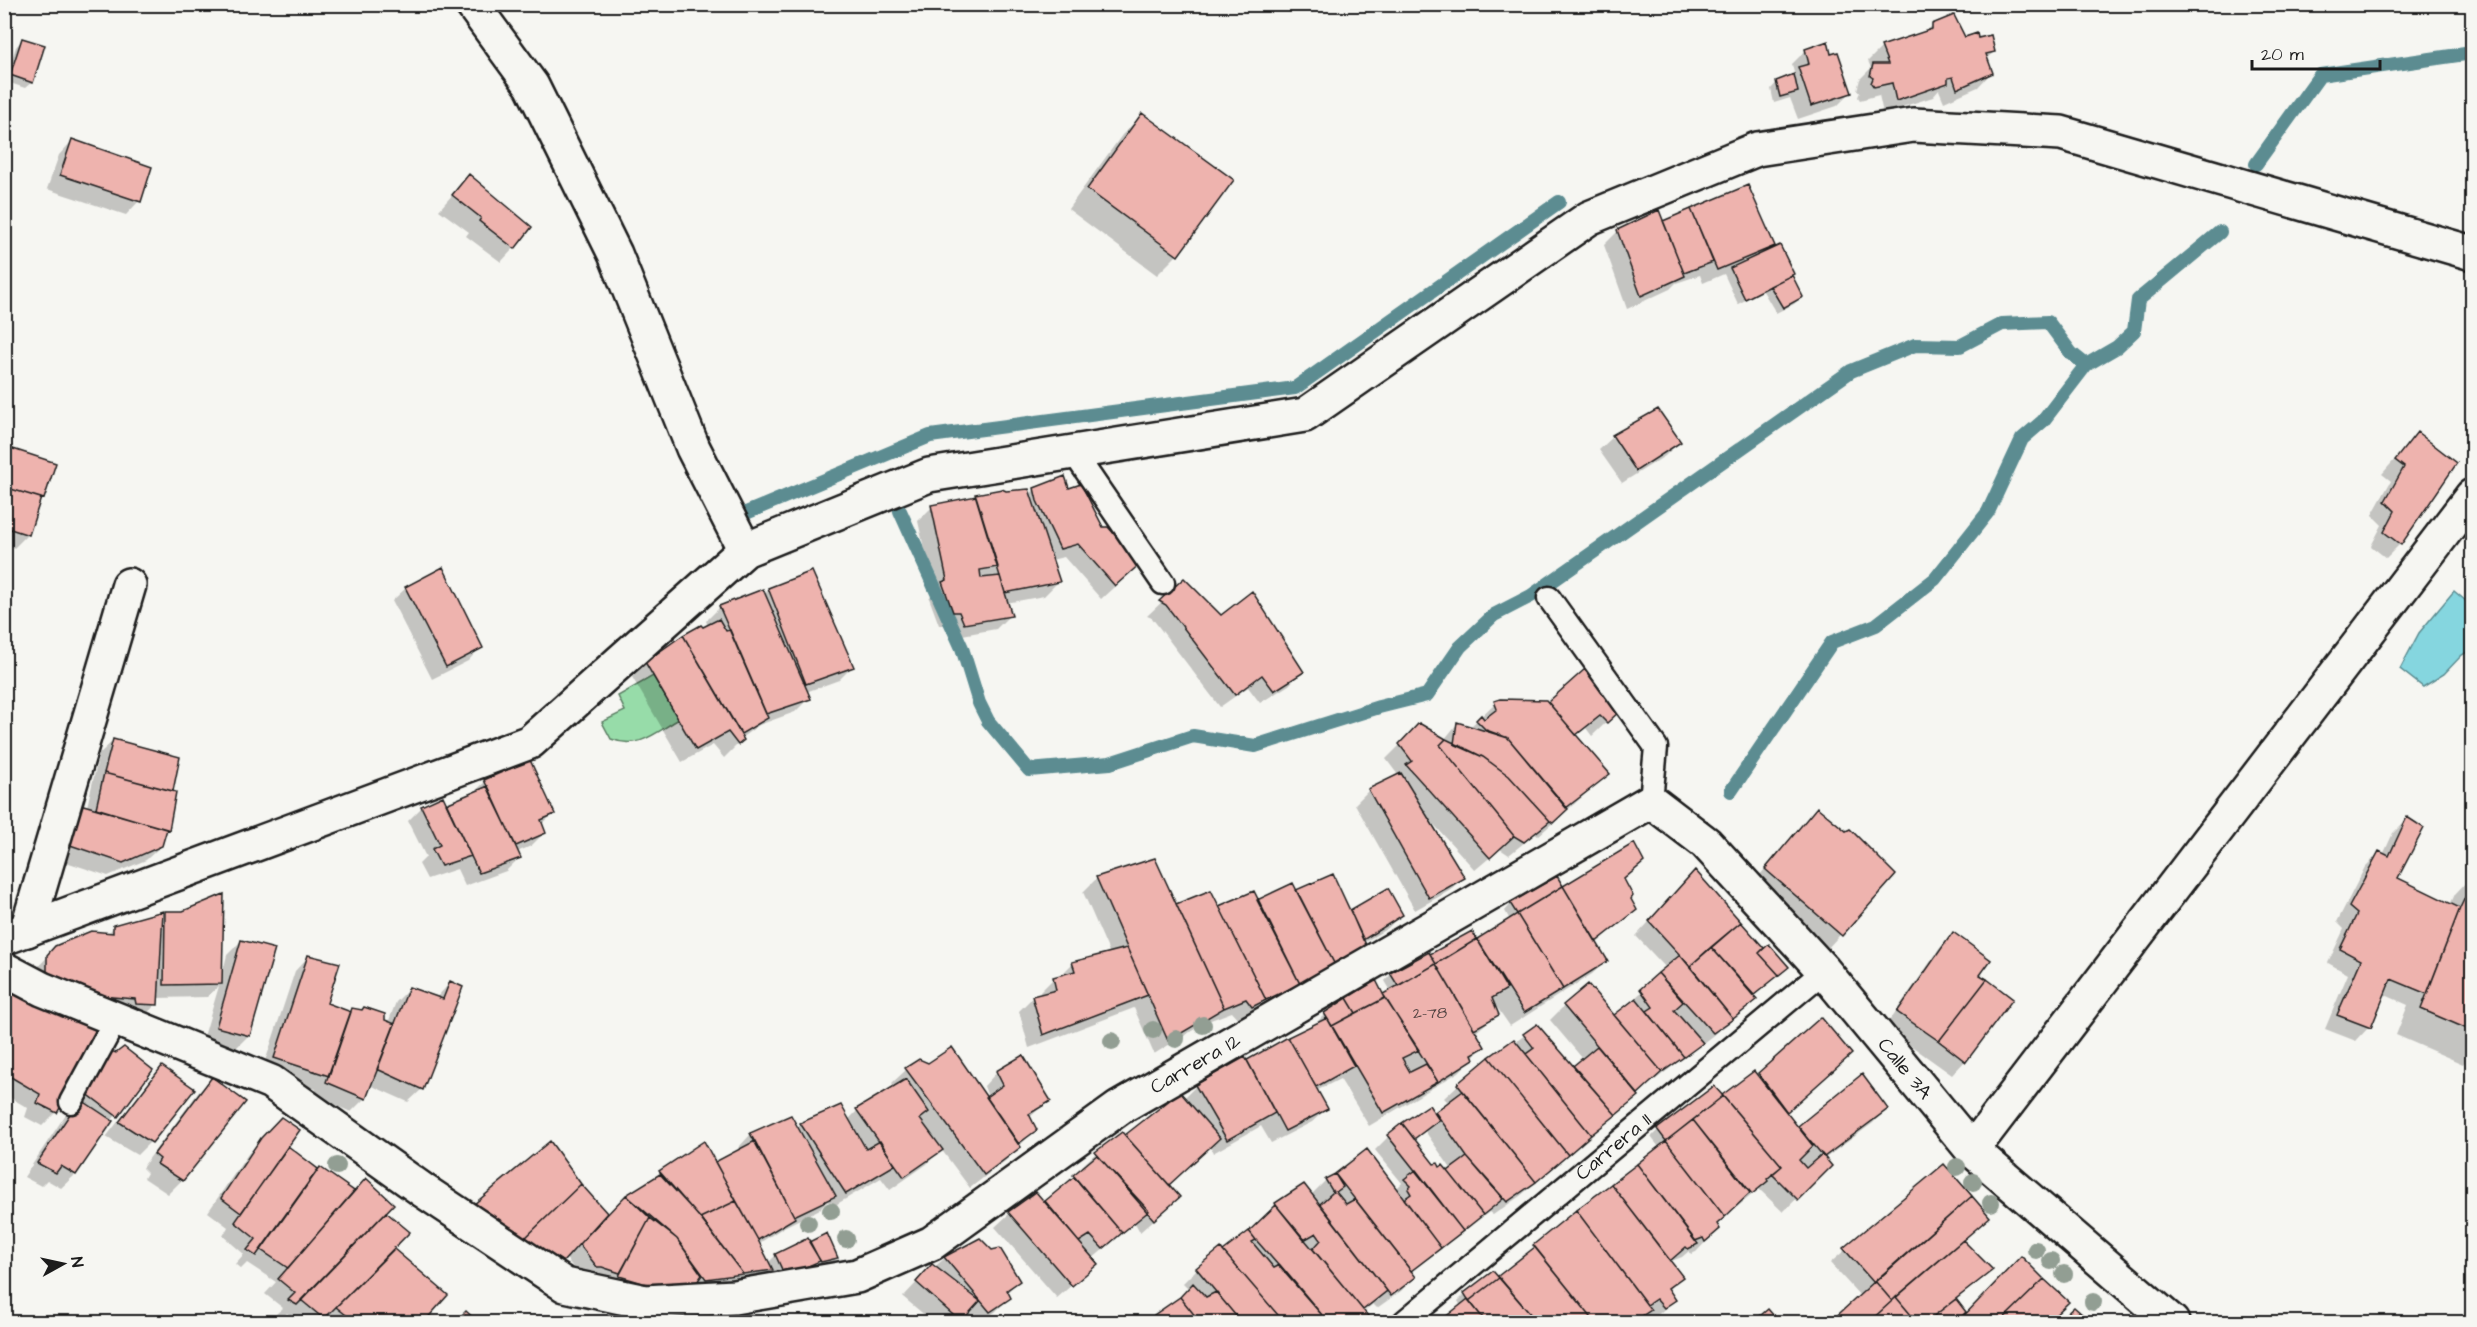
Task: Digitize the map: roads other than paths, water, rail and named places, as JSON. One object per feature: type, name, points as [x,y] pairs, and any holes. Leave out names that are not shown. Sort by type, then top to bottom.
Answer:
[{"type":"street","points":[[472,4],[532,86],[615,254],[693,448],[745,550]]},
{"type":"street","points":[[16,934],[530,742],[745,550],[929,475],[1305,415],[1589,218],[1757,149],[1913,125],[2061,133],[2472,253]]},
{"type":"street","points":[[1972,1150],[2472,496]]},
{"type":"street","points":[[16,934],[129,585]]},
{"type":"street","name":"Calle 3A","points":[[1651,801],[1706,843],[1824,971],[1972,1150],[2172,1323]]},
{"type":"street","name":"Carrera 12","points":[[4,969],[42,989],[271,1082],[424,1191],[565,1284],[645,1302],[734,1297],[857,1276],[932,1243],[1119,1108],[1651,801]]},
{"type":"street","points":[[715,1323],[734,1297]]},
{"type":"lane","points":[[1074,453],[1163,583]]},
{"type":"lane","points":[[1549,598],[1656,747],[1651,801]]},
{"type":"lane","name":"Carrera 11","points":[[1404,1323],[1824,971]]},
{"type":"lane","points":[[71,1102],[116,1018]]},
{"type":"water","points":[[2454,591],[2472,606],[2472,649],[2462,655],[2444,674],[2423,687],[2400,669],[2419,633]]},
{"type":"waterway","points":[[2256,164],[2320,75],[2472,53]]},
{"type":"waterway","points":[[746,513],[930,436],[1295,388],[1559,202]]},
{"type":"waterway","points":[[1731,791],[1832,642],[1876,625],[1935,579],[1988,512],[2022,439],[2043,421],[2086,365],[2117,347],[2134,331],[2138,300],[2220,232]]},
{"type":"waterway","points":[[900,511],[962,648],[979,703],[988,721],[1029,770],[1110,763],[1193,736],[1255,746],[1379,707],[1427,695],[1460,647],[1494,615],[1531,596],[1851,371],[1915,345],[1960,346],[2002,324],[2048,322],[2071,353],[2086,365]]}]
